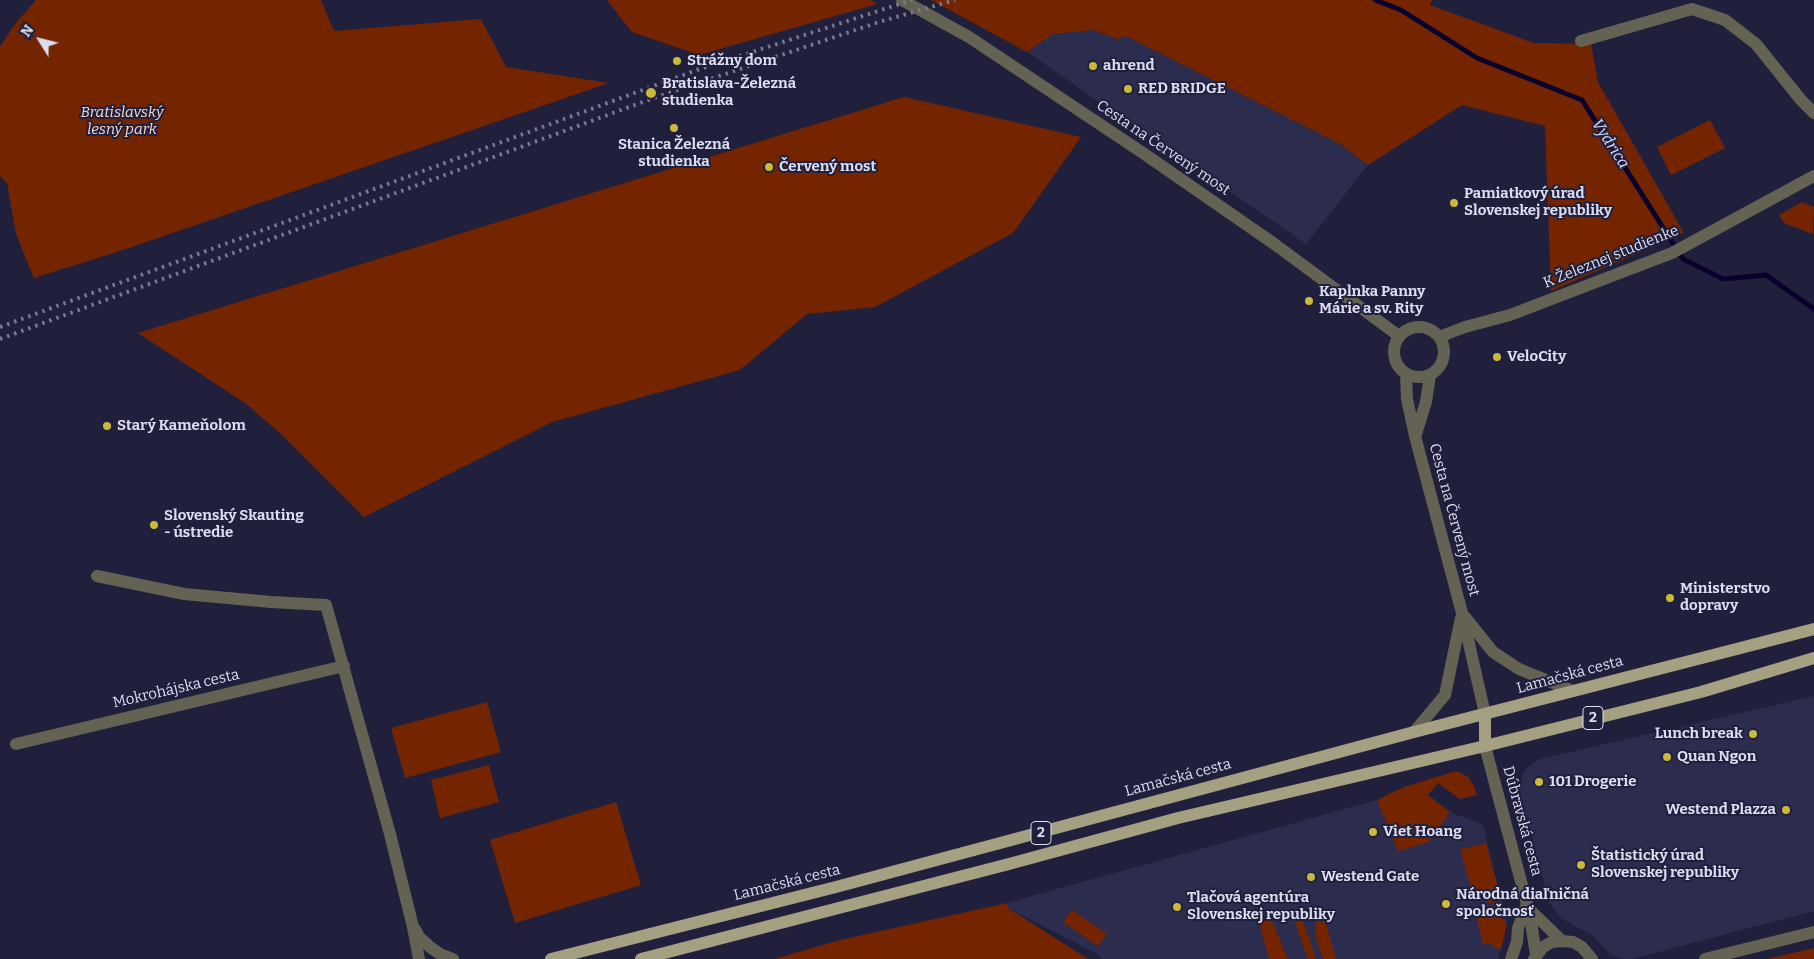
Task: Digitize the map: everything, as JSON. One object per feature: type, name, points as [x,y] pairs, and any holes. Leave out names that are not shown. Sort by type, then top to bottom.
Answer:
[{"type":"main road","name":"Lamačská cesta","points":[[551,959],[863,880],[1414,732],[1814,629]]},
{"type":"main road","name":"2","points":[[641,959],[1009,864],[1178,818],[1485,746],[1701,692],[1814,658]]},
{"type":"main road","points":[[1485,714],[1485,746]]},
{"type":"street","name":"Cesta na Červený most","points":[[902,0],[969,37],[1143,153],[1273,243],[1399,336],[1393,354],[1398,367],[1406,374],[1407,399],[1415,436],[1462,613],[1485,714]]},
{"type":"street","points":[[1581,41],[1689,4],[1725,20],[1756,44],[1801,100],[1814,113]]},
{"type":"street","name":"K Železnej studienke","points":[[1439,337],[1465,327],[1510,315],[1672,253],[1814,176]]},
{"type":"street","points":[[1399,336],[1418,326],[1426,328],[1439,337]]},
{"type":"street","name":"Cesta na Červený most","points":[[1415,436],[1426,402],[1430,375],[1444,358],[1443,343],[1439,337]]},
{"type":"street","points":[[1406,374],[1418,377],[1430,375]]},
{"type":"street","points":[[98,576],[184,594],[326,605],[390,834],[419,959]]},
{"type":"street","name":"Cesta na Červený most","points":[[1462,613],[1493,652],[1519,669],[1573,691]]},
{"type":"street","name":"Cesta na Červený most","points":[[1414,732],[1445,695],[1462,613]]},
{"type":"street","name":"Mokrohájska cesta","points":[[16,744],[344,666]]},
{"type":"street","name":"Dúbravská cesta","points":[[1485,746],[1528,907],[1535,957]]},
{"type":"street","points":[[1511,959],[1517,942],[1518,928],[1528,907],[1562,941]]},
{"type":"street","points":[[413,927],[419,937],[430,947],[440,954],[453,959]]},
{"type":"street","points":[[1705,959],[1814,932]]},
{"type":"street","points":[[1535,957],[1548,945],[1562,941],[1573,942],[1582,947],[1592,959]]},
{"type":"shaded area","points":[[1093,30],[1118,39],[1126,36],[1340,144],[1368,165],[1306,244],[1027,52],[1053,34]]},
{"type":"shaded area","points":[[1814,696],[1814,911],[1632,959],[1623,959],[1611,955],[1592,935],[1562,919],[1549,903],[1520,791],[1523,773],[1529,766],[1540,759]]},
{"type":"shaded area","name":"Westend Gate","points":[[1404,787],[1428,795],[1450,812],[1483,825],[1507,924],[1498,959],[1103,959],[1008,908],[1007,903],[1377,800]]},
{"type":"green space","name":"Bratislavský lesný park","points":[[36,0],[321,0],[334,31],[481,19],[506,67],[609,83],[126,249],[34,278],[16,234],[7,183],[0,176],[0,47],[15,24]]},
{"type":"green space","points":[[607,0],[871,0],[877,4],[699,55],[632,32]]},
{"type":"green space","points":[[931,0],[1432,0],[1430,5],[1534,43],[1591,44],[1598,82],[1684,233],[1551,291],[1545,126],[1462,105],[1368,165],[1340,144],[1126,36],[1118,39],[1093,30],[1053,34],[1027,52]]},
{"type":"green space","points":[[904,97],[1081,137],[1013,233],[875,307],[807,314],[740,370],[552,422],[364,517],[281,434],[245,403],[138,333]]},
{"type":"green space","points":[[1710,120],[1725,148],[1671,175],[1657,147]]},
{"type":"green space","points":[[1802,202],[1814,207],[1813,234],[1784,223],[1779,215]]},
{"type":"green space","points":[[487,702],[501,752],[405,778],[391,728]]},
{"type":"green space","points":[[489,765],[499,802],[440,818],[431,780]]},
{"type":"green space","points":[[1453,772],[1459,772],[1468,777],[1477,795],[1460,799],[1438,783],[1428,795],[1450,812],[1429,842],[1398,851],[1377,800],[1404,787]]},
{"type":"green space","points":[[616,802],[641,885],[515,923],[490,840]]},
{"type":"green space","points":[[1486,843],[1502,903],[1491,904],[1475,896],[1460,849]]},
{"type":"green space","points":[[1007,903],[1008,908],[1088,959],[775,959],[840,940]]},
{"type":"green space","points":[[1321,906],[1336,959],[1323,959],[1316,939],[1315,908]]},
{"type":"green space","points":[[1474,909],[1496,913],[1507,924],[1501,950],[1488,943],[1483,944]]},
{"type":"green space","points":[[1072,910],[1107,934],[1098,946],[1063,922]]},
{"type":"green space","points":[[1302,918],[1316,959],[1308,959],[1294,920]]},
{"type":"green space","points":[[1258,919],[1272,921],[1288,959],[1269,959]]},
{"type":"green space","points":[[1814,948],[1814,959],[1767,959]]},
{"type":"waterway","name":"Vydrica","points":[[1375,0],[1401,10],[1477,58],[1582,100],[1683,259],[1723,279],[1766,275],[1814,309]]},
{"type":"railway","points":[[0,327],[697,70],[912,0]]},
{"type":"railway","points":[[0,339],[651,99],[879,22],[955,0]]},
{"type":"place","name":"Strážny dom","points":[[677,61]]},
{"type":"place","name":"ahrend","points":[[1093,66]]},
{"type":"place","name":"RED BRIDGE","points":[[1128,89]]},
{"type":"place","name":"Bratislava-Železná studienka","points":[[651,93]]},
{"type":"place","name":"Stanica Železná studienka","points":[[674,128]]},
{"type":"place","name":"Červený most","points":[[769,167]]},
{"type":"place","name":"Pamiatkový úrad Slovenskej republiky","points":[[1454,203]]},
{"type":"place","name":"Kaplnka Panny Márie a sv. Rity","points":[[1309,301]]},
{"type":"place","name":"VeloCity","points":[[1497,357]]},
{"type":"place","name":"Starý Kameňolom","points":[[107,426]]},
{"type":"place","name":"Slovenský Skauting - ústredie","points":[[154,525]]},
{"type":"place","name":"Ministerstvo dopravy","points":[[1670,598]]},
{"type":"place","name":"Lunch break","points":[[1753,734]]},
{"type":"place","name":"Quan Ngon","points":[[1667,757]]},
{"type":"place","name":"101 Drogerie","points":[[1539,782]]},
{"type":"place","name":"Westend Plazza","points":[[1786,810]]},
{"type":"place","name":"Viet Hoang","points":[[1373,832]]},
{"type":"place","name":"Štatistický úrad Slovenskej republiky","points":[[1581,865]]},
{"type":"place","name":"Westend Gate","points":[[1311,877]]},
{"type":"place","name":"Národná diaľničná spoločnosť","points":[[1446,904]]},
{"type":"place","name":"Tlačová agentúra Slovenskej republiky","points":[[1177,907]]}]
